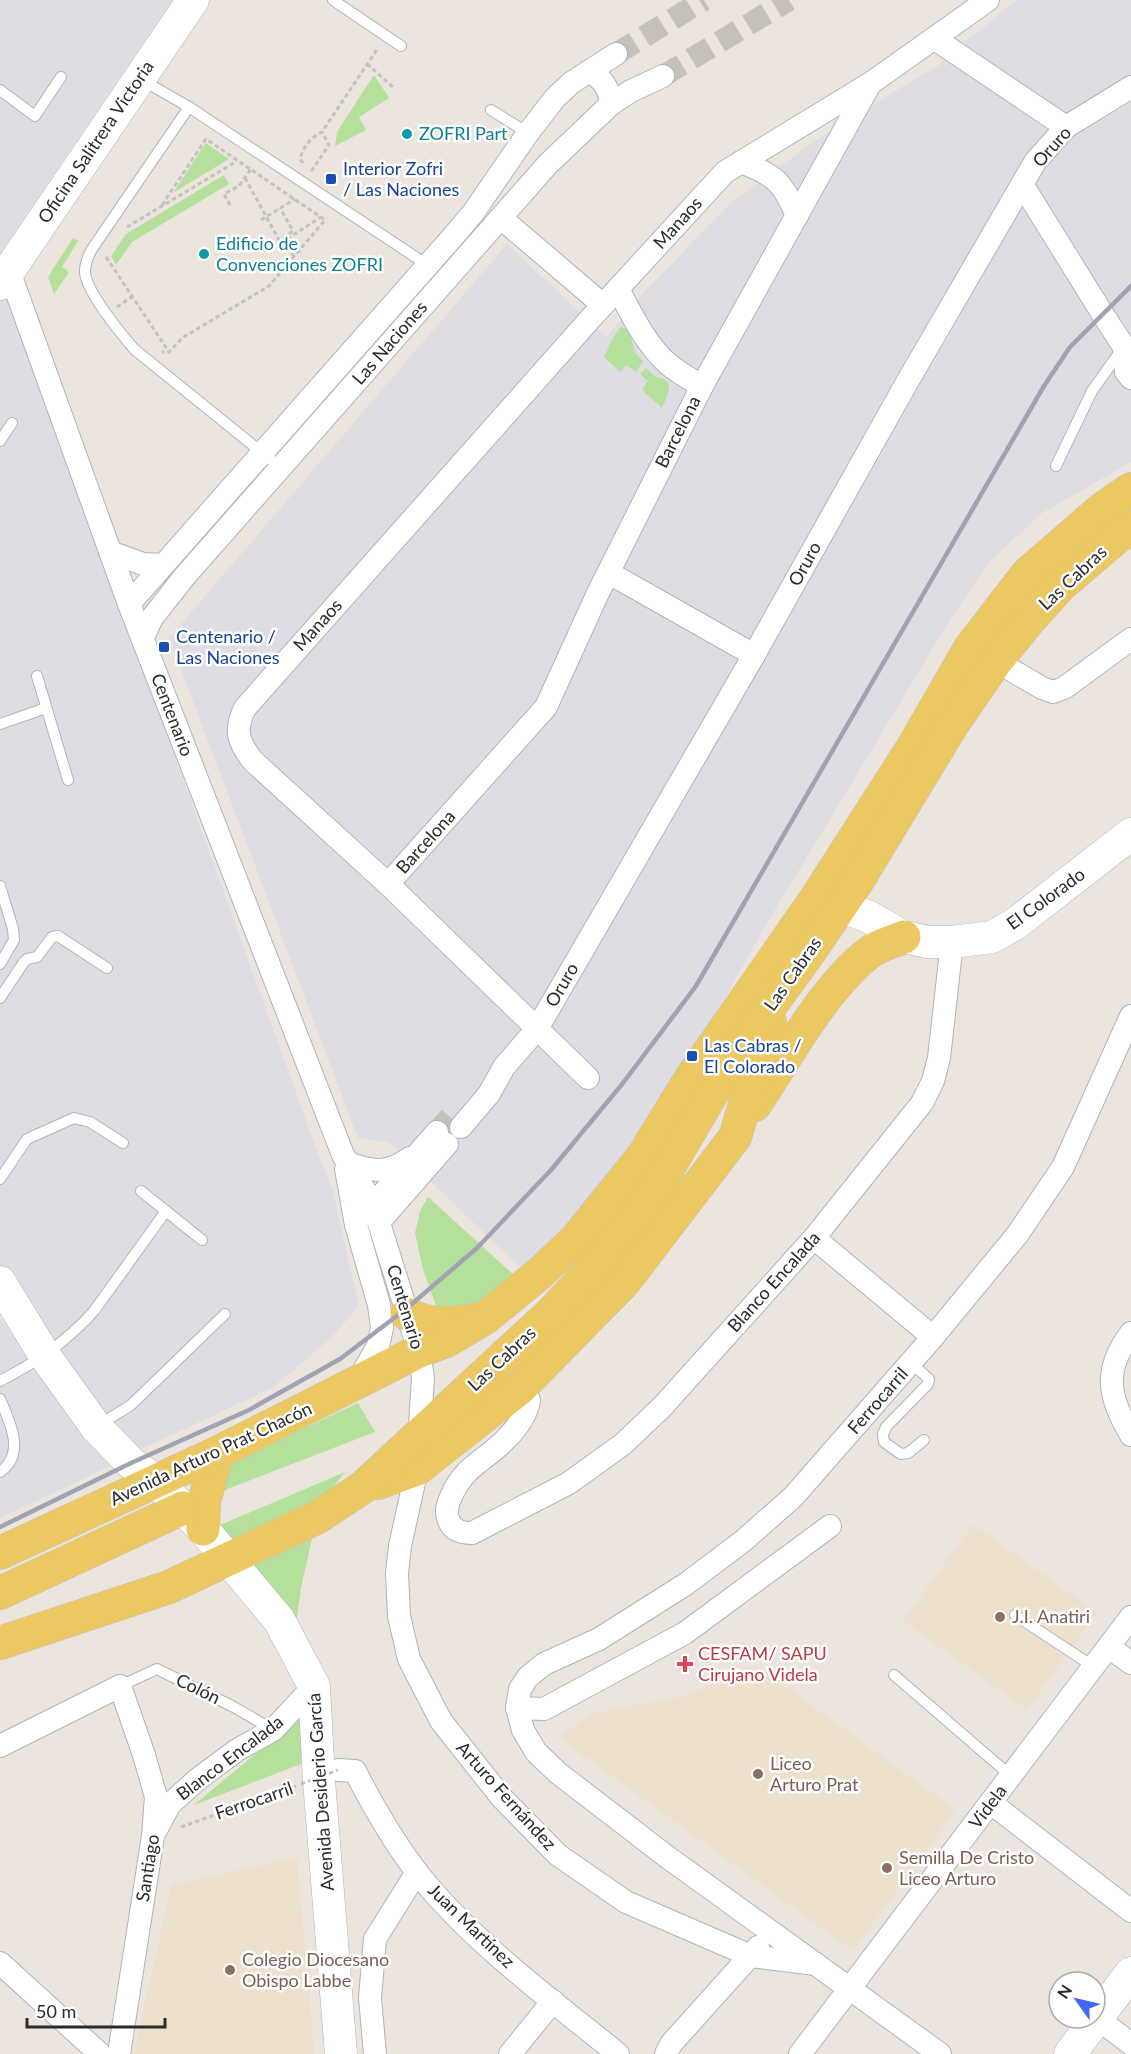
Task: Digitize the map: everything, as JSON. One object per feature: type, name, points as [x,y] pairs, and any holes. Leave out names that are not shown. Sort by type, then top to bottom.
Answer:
[{"type":"main road","name":"Las Cabras","points":[[418,1437],[551,1313],[596,1265],[656,1189],[734,1056],[778,996],[913,747],[970,648],[1027,574],[1102,509],[1131,489]]},
{"type":"main road","name":"Las Cabras","points":[[419,1351],[446,1341],[485,1318],[539,1274],[576,1239],[643,1156],[691,1078],[829,901],[857,882],[952,725],[996,661],[1061,585],[1131,528]]},
{"type":"main road","points":[[362,1488],[417,1469],[520,1388],[625,1281],[735,1137],[810,1022],[845,975],[872,951],[904,938]]},
{"type":"main road","points":[[735,1137],[778,996]]},
{"type":"main road","points":[[407,1314],[423,1322],[444,1325],[485,1318]]},
{"type":"main road","name":"Avenida Arturo Prat Chacón","points":[[0,1553],[217,1453],[419,1351]]},
{"type":"main road","points":[[0,1643],[168,1587],[318,1517],[362,1488],[418,1437]]},
{"type":"main road","points":[[0,1593],[193,1518],[204,1502],[217,1453]]},
{"type":"street","name":"Oficina Salitrera Victoria","points":[[4,278],[193,0]]},
{"type":"street","name":"Barcelona","points":[[388,884],[546,707],[598,593],[702,386],[871,83],[988,0]]},
{"type":"street","points":[[934,39],[1066,127]]},
{"type":"street","name":"Las Naciones","points":[[129,604],[473,213],[555,98],[571,83],[616,54]]},
{"type":"street","points":[[589,71],[605,84],[611,104]]},
{"type":"street","name":"Las Naciones","points":[[142,638],[152,618],[185,576],[548,164],[611,104],[631,91],[663,76]]},
{"type":"street","name":"Manaos","points":[[588,1078],[388,884],[253,761],[243,749],[238,731],[239,719],[245,708],[725,172],[871,83]]},
{"type":"street","name":"Oruro","points":[[376,1213],[421,1150],[449,1130],[489,1094],[504,1066],[537,1029],[1035,162],[1066,127],[1131,87]]},
{"type":"street","points":[[528,133],[544,136],[549,144],[548,164]]},
{"type":"street","points":[[741,162],[760,169],[778,181],[789,197],[797,216]]},
{"type":"street","points":[[1022,183],[1102,313],[1129,346],[1126,372],[1131,378]]},
{"type":"street","points":[[501,218],[611,297],[638,325],[659,356],[702,386]]},
{"type":"street","name":"Centenario","points":[[4,278],[346,1159],[376,1213],[419,1351],[423,1378],[417,1469]]},
{"type":"street","points":[[110,552],[143,564],[164,565]]},
{"type":"street","points":[[609,573],[753,655]]},
{"type":"street","points":[[996,661],[1053,692],[1064,688],[1131,639]]},
{"type":"street","name":"El Colorado","points":[[829,901],[869,917],[904,938],[928,942],[952,942],[992,937],[1015,924],[1131,834]]},
{"type":"street","name":"Blanco Encalada","points":[[520,1388],[529,1400],[528,1410],[506,1438],[465,1473],[455,1487],[446,1508],[448,1519],[453,1527],[462,1533],[472,1533],[569,1483],[623,1444],[662,1407],[814,1238],[922,1103],[933,1081],[939,1058],[952,942]]},
{"type":"street","name":"Ferrocarril","points":[[519,1699],[528,1677],[544,1664],[599,1639],[686,1584],[743,1541],[793,1497],[933,1337],[1017,1235],[1063,1167],[1131,1016]]},
{"type":"street","name":"Oruro","points":[[356,1225],[376,1213],[449,1130]]},
{"type":"street","points":[[346,1159],[367,1170],[378,1171],[398,1167],[421,1150]]},
{"type":"street","name":"Centenario","points":[[346,1159],[356,1225],[380,1305],[382,1328],[378,1346],[356,1384]]},
{"type":"street","points":[[814,1238],[933,1337]]},
{"type":"street","name":"Avenida Desiderio García","points":[[0,1282],[45,1356],[96,1427],[131,1463],[156,1481],[193,1518],[279,1620],[314,1686],[319,1781],[341,2054]]},
{"type":"street","points":[[1131,1333],[1118,1353],[1111,1379],[1115,1406],[1131,1435]]},
{"type":"street","name":"Arturo Fernández","points":[[417,1469],[398,1564],[399,1616],[409,1659],[441,1721],[502,1798],[558,1855],[626,1902],[751,1956],[816,1964]]},
{"type":"street","points":[[519,1699],[544,1709],[685,1633],[830,1526]]},
{"type":"street","name":"Videla","points":[[800,2054],[1131,1617]]},
{"type":"street","points":[[1109,1647],[1131,1663]]},
{"type":"street","points":[[0,1746],[120,1686]]},
{"type":"street","name":"Santiago","points":[[119,2054],[153,1836],[156,1797],[120,1686]]},
{"type":"street","name":"Blanco Encalada","points":[[153,1836],[170,1804],[198,1779],[237,1750],[273,1730],[314,1686]]},
{"type":"street","name":"Arturo Fernández","points":[[519,1699],[523,1730],[536,1752],[558,1773],[666,1856],[940,2054]]},
{"type":"street","name":"Juan Martínez","points":[[346,1770],[417,1872],[460,1919],[553,2001],[618,2054]]},
{"type":"street","points":[[991,1803],[1131,1911]]},
{"type":"street","points":[[375,2054],[370,1998],[375,1940],[417,1872]]},
{"type":"street","points":[[666,2054],[671,2044],[771,1932]]},
{"type":"street","points":[[0,1963],[100,2054]]},
{"type":"street","points":[[1107,2005],[1131,1973]]},
{"type":"street","points":[[510,2054],[553,2001]]},
{"type":"street","points":[[1107,2026],[1131,2044]]},
{"type":"street","points":[[1070,2054],[1088,2030]]},
{"type":"lane","points":[[333,0],[401,46]]},
{"type":"lane","points":[[0,90],[35,116],[61,77]]},
{"type":"lane","points":[[139,78],[189,108],[447,278]]},
{"type":"lane","points":[[189,108],[92,249],[85,264],[86,280],[120,333],[134,349],[280,468]]},
{"type":"lane","points":[[491,110],[528,133]]},
{"type":"lane","points":[[1056,466],[1092,391],[1129,346]]},
{"type":"lane","points":[[0,441],[12,423]]},
{"type":"lane","points":[[37,676],[68,780]]},
{"type":"lane","points":[[0,724],[46,708]]},
{"type":"lane","points":[[0,886],[14,940],[0,964]]},
{"type":"lane","points":[[0,998],[27,959],[37,957],[52,936],[62,939],[107,968]]},
{"type":"lane","points":[[0,1179],[27,1139],[74,1118],[90,1122],[123,1143]]},
{"type":"lane","points":[[141,1191],[202,1240]]},
{"type":"lane","points":[[0,1381],[45,1356],[81,1325],[94,1311],[166,1211]]},
{"type":"lane","points":[[96,1427],[131,1405],[225,1314]]},
{"type":"lane","points":[[911,1362],[925,1374],[928,1384],[886,1427],[883,1434],[884,1442],[901,1454],[908,1454],[924,1440]]},
{"type":"lane","points":[[0,1399],[11,1424],[14,1449],[13,1457],[0,1472]]},
{"type":"lane","points":[[1015,1615],[1094,1667]]},
{"type":"lane","name":"Colón","points":[[120,1686],[157,1669],[232,1706],[273,1730]]},
{"type":"lane","points":[[894,1675],[1011,1776]]},
{"type":"path","points":[[322,132],[329,145],[312,170],[302,162],[300,157],[313,136],[322,132],[379,46],[372,41]]},
{"type":"path","points":[[367,64],[394,88]]},
{"type":"path","points":[[162,205],[206,139],[325,220],[269,286],[182,338],[169,352]]},
{"type":"path","points":[[122,233],[128,225],[238,160]]},
{"type":"path","points":[[230,205],[224,195],[239,186],[251,169]]},
{"type":"path","points":[[244,178],[279,240],[293,231],[280,208]]},
{"type":"path","points":[[261,219],[295,200]]},
{"type":"path","points":[[294,257],[284,241],[321,217]]},
{"type":"path","points":[[85,264],[106,257],[112,249]]},
{"type":"path","points":[[106,257],[169,352]]},
{"type":"path","points":[[121,312],[117,307],[133,296]]},
{"type":"path","points":[[162,351],[169,352]]},
{"type":"path","name":"Ferrocarril","points":[[153,1836],[346,1770]]},
{"type":"shaded area","points":[[0,0],[172,0],[0,254]]},
{"type":"shaded area","points":[[1016,0],[1131,0],[1131,462],[1042,513],[992,559],[955,612],[764,928],[692,1058],[621,1163],[524,1271],[389,1142],[358,1138],[169,638],[507,244],[606,337],[645,291],[732,202],[812,143],[936,67]]},
{"type":"shaded area","points":[[6,287],[332,1188],[359,1306],[329,1340],[272,1388],[131,1454],[0,1289],[0,297]]},
{"type":"shaded area","points":[[0,1318],[87,1435],[115,1464],[0,1518]]},
{"type":"shaded area","name":"J.I. Anatiri","points":[[973,1524],[1097,1613],[1027,1710],[903,1621]]},
{"type":"shaded area","name":"Liceo Arturo Prat","points":[[755,1664],[956,1810],[853,1951],[559,1738],[590,1714],[688,1695]]},
{"type":"shaded area","name":"Colegio Diocesano Obispo Labbe","points":[[297,1857],[314,2054],[134,2054],[171,1885]]},
{"type":"green space","points":[[374,75],[389,98],[359,117],[366,130],[335,146],[337,132]]},
{"type":"green space","points":[[206,143],[229,159],[173,193]]},
{"type":"green space","points":[[224,175],[229,184],[132,242],[116,265],[111,256],[126,234]]},
{"type":"green space","points":[[73,238],[78,241],[62,267],[69,272],[54,294],[48,277]]},
{"type":"green space","points":[[621,327],[629,331],[635,352],[643,361],[636,372],[626,365],[620,372],[604,357]]},
{"type":"green space","points":[[646,368],[654,376],[664,379],[669,384],[669,391],[662,408],[642,390],[648,381],[640,374]]},
{"type":"green space","points":[[428,1197],[527,1287],[498,1307],[438,1312],[423,1269],[415,1233],[420,1211]]},
{"type":"green space","points":[[358,1403],[375,1432],[209,1496],[199,1477]]},
{"type":"green space","points":[[345,1472],[327,1495],[312,1539],[301,1588],[295,1630],[206,1531]]},
{"type":"green space","points":[[304,1713],[301,1764],[194,1805]]},
{"type":"tunnel","points":[[616,54],[704,0]]},
{"type":"tunnel","points":[[663,76],[789,0]]},
{"type":"tunnel","points":[[437,1132],[450,1117]]},
{"type":"railway","points":[[0,1527],[131,1463],[249,1410],[340,1359],[406,1309],[477,1248],[551,1170],[623,1083],[696,986],[1044,386],[1070,347],[1131,286]]},
{"type":"place","name":"ZOFRI Part","points":[[407,134]]},
{"type":"place","name":"Interior Zofri / Las Naciones","points":[[331,179]]},
{"type":"place","name":"Edificio de Convenciones ZOFRI","points":[[204,254]]},
{"type":"place","name":"Centenario / Las Naciones","points":[[164,647]]},
{"type":"place","name":"Las Cabras / El Colorado","points":[[692,1056]]},
{"type":"place","name":"J.I. Anatiri","points":[[1000,1617]]},
{"type":"place","name":"CESFAM/ SAPU Cirujano Videla","points":[[685,1664]]},
{"type":"place","name":"Liceo Arturo Prat","points":[[758,1774]]},
{"type":"place","name":"Semilla De Cristo Liceo Arturo","points":[[887,1868]]},
{"type":"place","name":"Colegio Diocesano Obispo Labbe","points":[[230,1970]]}]
